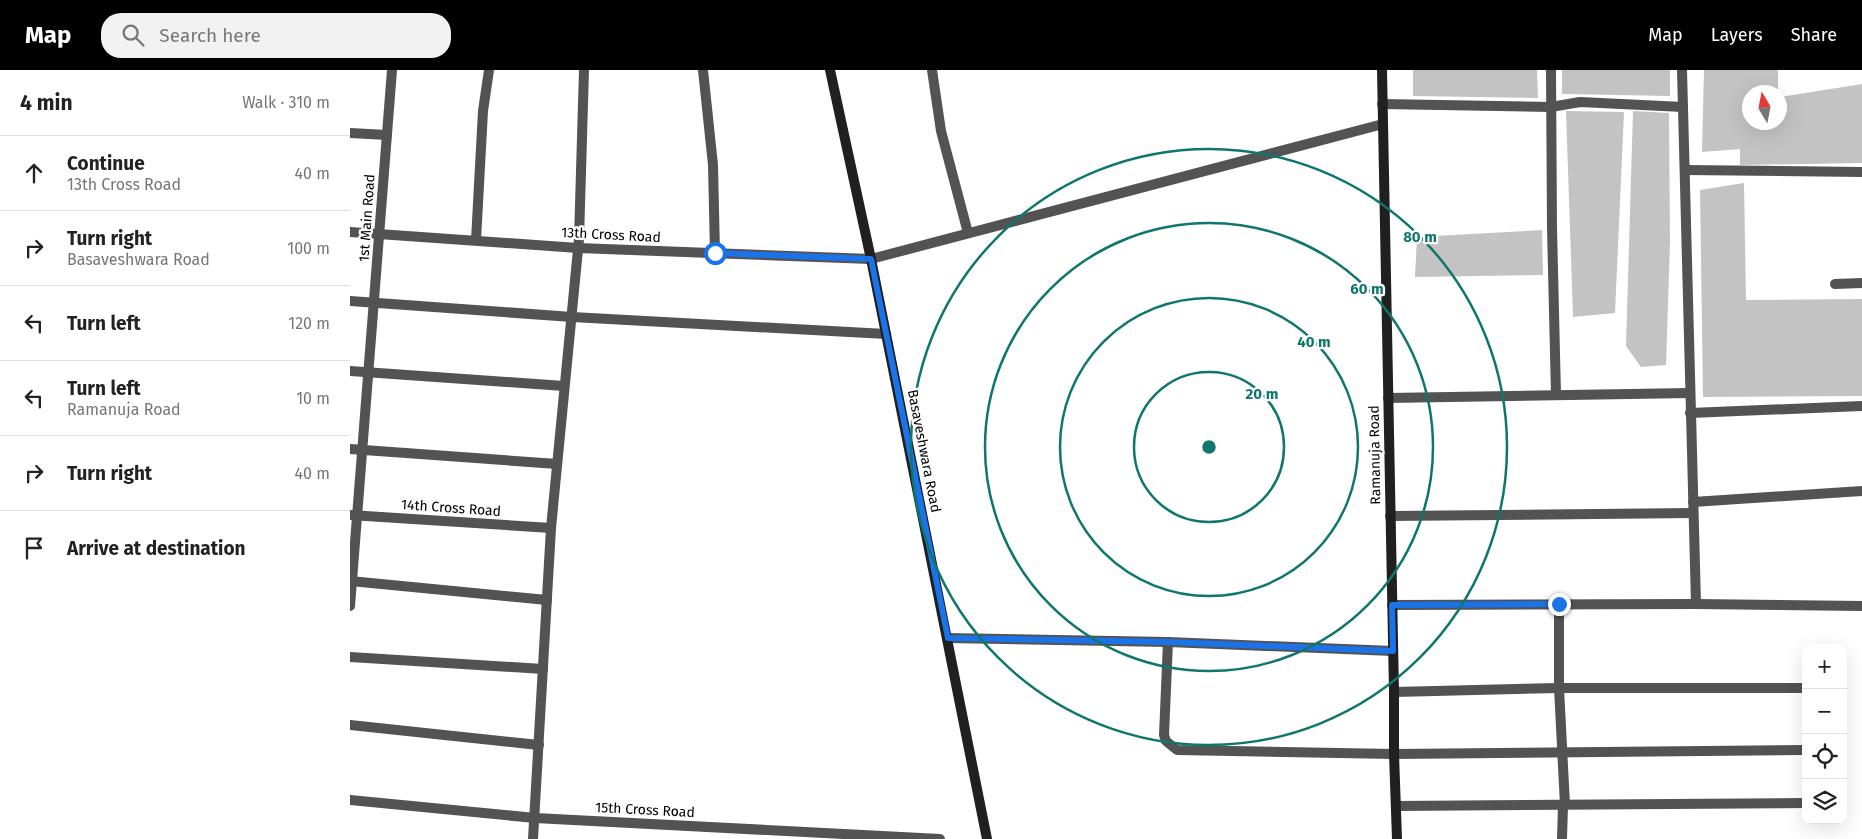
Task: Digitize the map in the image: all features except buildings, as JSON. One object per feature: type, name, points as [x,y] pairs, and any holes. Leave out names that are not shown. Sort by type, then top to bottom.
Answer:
[{"type":"street","name":"1st Main Road","points":[[350,606],[354,515],[363,450],[392,70]]},
{"type":"street","points":[[476,240],[483,111],[489,70]]},
{"type":"street","points":[[533,839],[536,818],[551,528],[578,248],[584,70]]},
{"type":"street","points":[[703,70],[713,165],[715,253]]},
{"type":"street","name":"Basaveshwara Road","points":[[830,70],[871,259],[987,839]]},
{"type":"street","points":[[932,70],[941,131],[968,233]]},
{"type":"street","name":"Ramanuja Road","points":[[1382,70],[1397,839]]},
{"type":"street","points":[[1551,70],[1556,395]]},
{"type":"street","points":[[1682,70],[1696,604]]},
{"type":"street","points":[[1382,104],[1551,107],[1580,102],[1683,107]]},
{"type":"street","name":"13th Cross Road","points":[[350,232],[578,248],[871,259],[1383,124]]},
{"type":"street","points":[[350,133],[387,136]]},
{"type":"street","points":[[1685,170],[1862,172]]},
{"type":"street","points":[[1835,284],[1862,282]]},
{"type":"street","points":[[350,301],[886,334]]},
{"type":"street","points":[[350,371],[564,386]]},
{"type":"street","points":[[1388,398],[1690,393]]},
{"type":"street","points":[[1690,413],[1862,406]]},
{"type":"street","points":[[350,449],[557,464]]},
{"type":"street","points":[[1693,502],[1862,491]]},
{"type":"street","points":[[1390,516],[1693,513]]},
{"type":"street","name":"14th Cross Road","points":[[354,515],[551,528]]},
{"type":"street","points":[[351,581],[546,600]]},
{"type":"street","points":[[1559,604],[1559,688],[1565,805],[1563,805],[1562,839]]},
{"type":"street","points":[[1392,605],[1696,604],[1862,606]]},
{"type":"street","points":[[948,638],[1168,642],[1393,651]]},
{"type":"street","points":[[1168,642],[1164,735],[1166,741],[1176,750],[1394,754],[1802,750]]},
{"type":"street","points":[[350,657],[543,669]]},
{"type":"street","points":[[1394,692],[1559,688],[1802,688]]},
{"type":"street","points":[[350,725],[539,744]]},
{"type":"street","name":"15th Cross Road","points":[[350,800],[536,818],[940,839]]},
{"type":"street","points":[[1396,806],[1802,803]]},
{"type":"route","points":[[715,253],[871,259],[948,638],[1168,642],[1393,651],[1392,605],[1559,604]]}]
